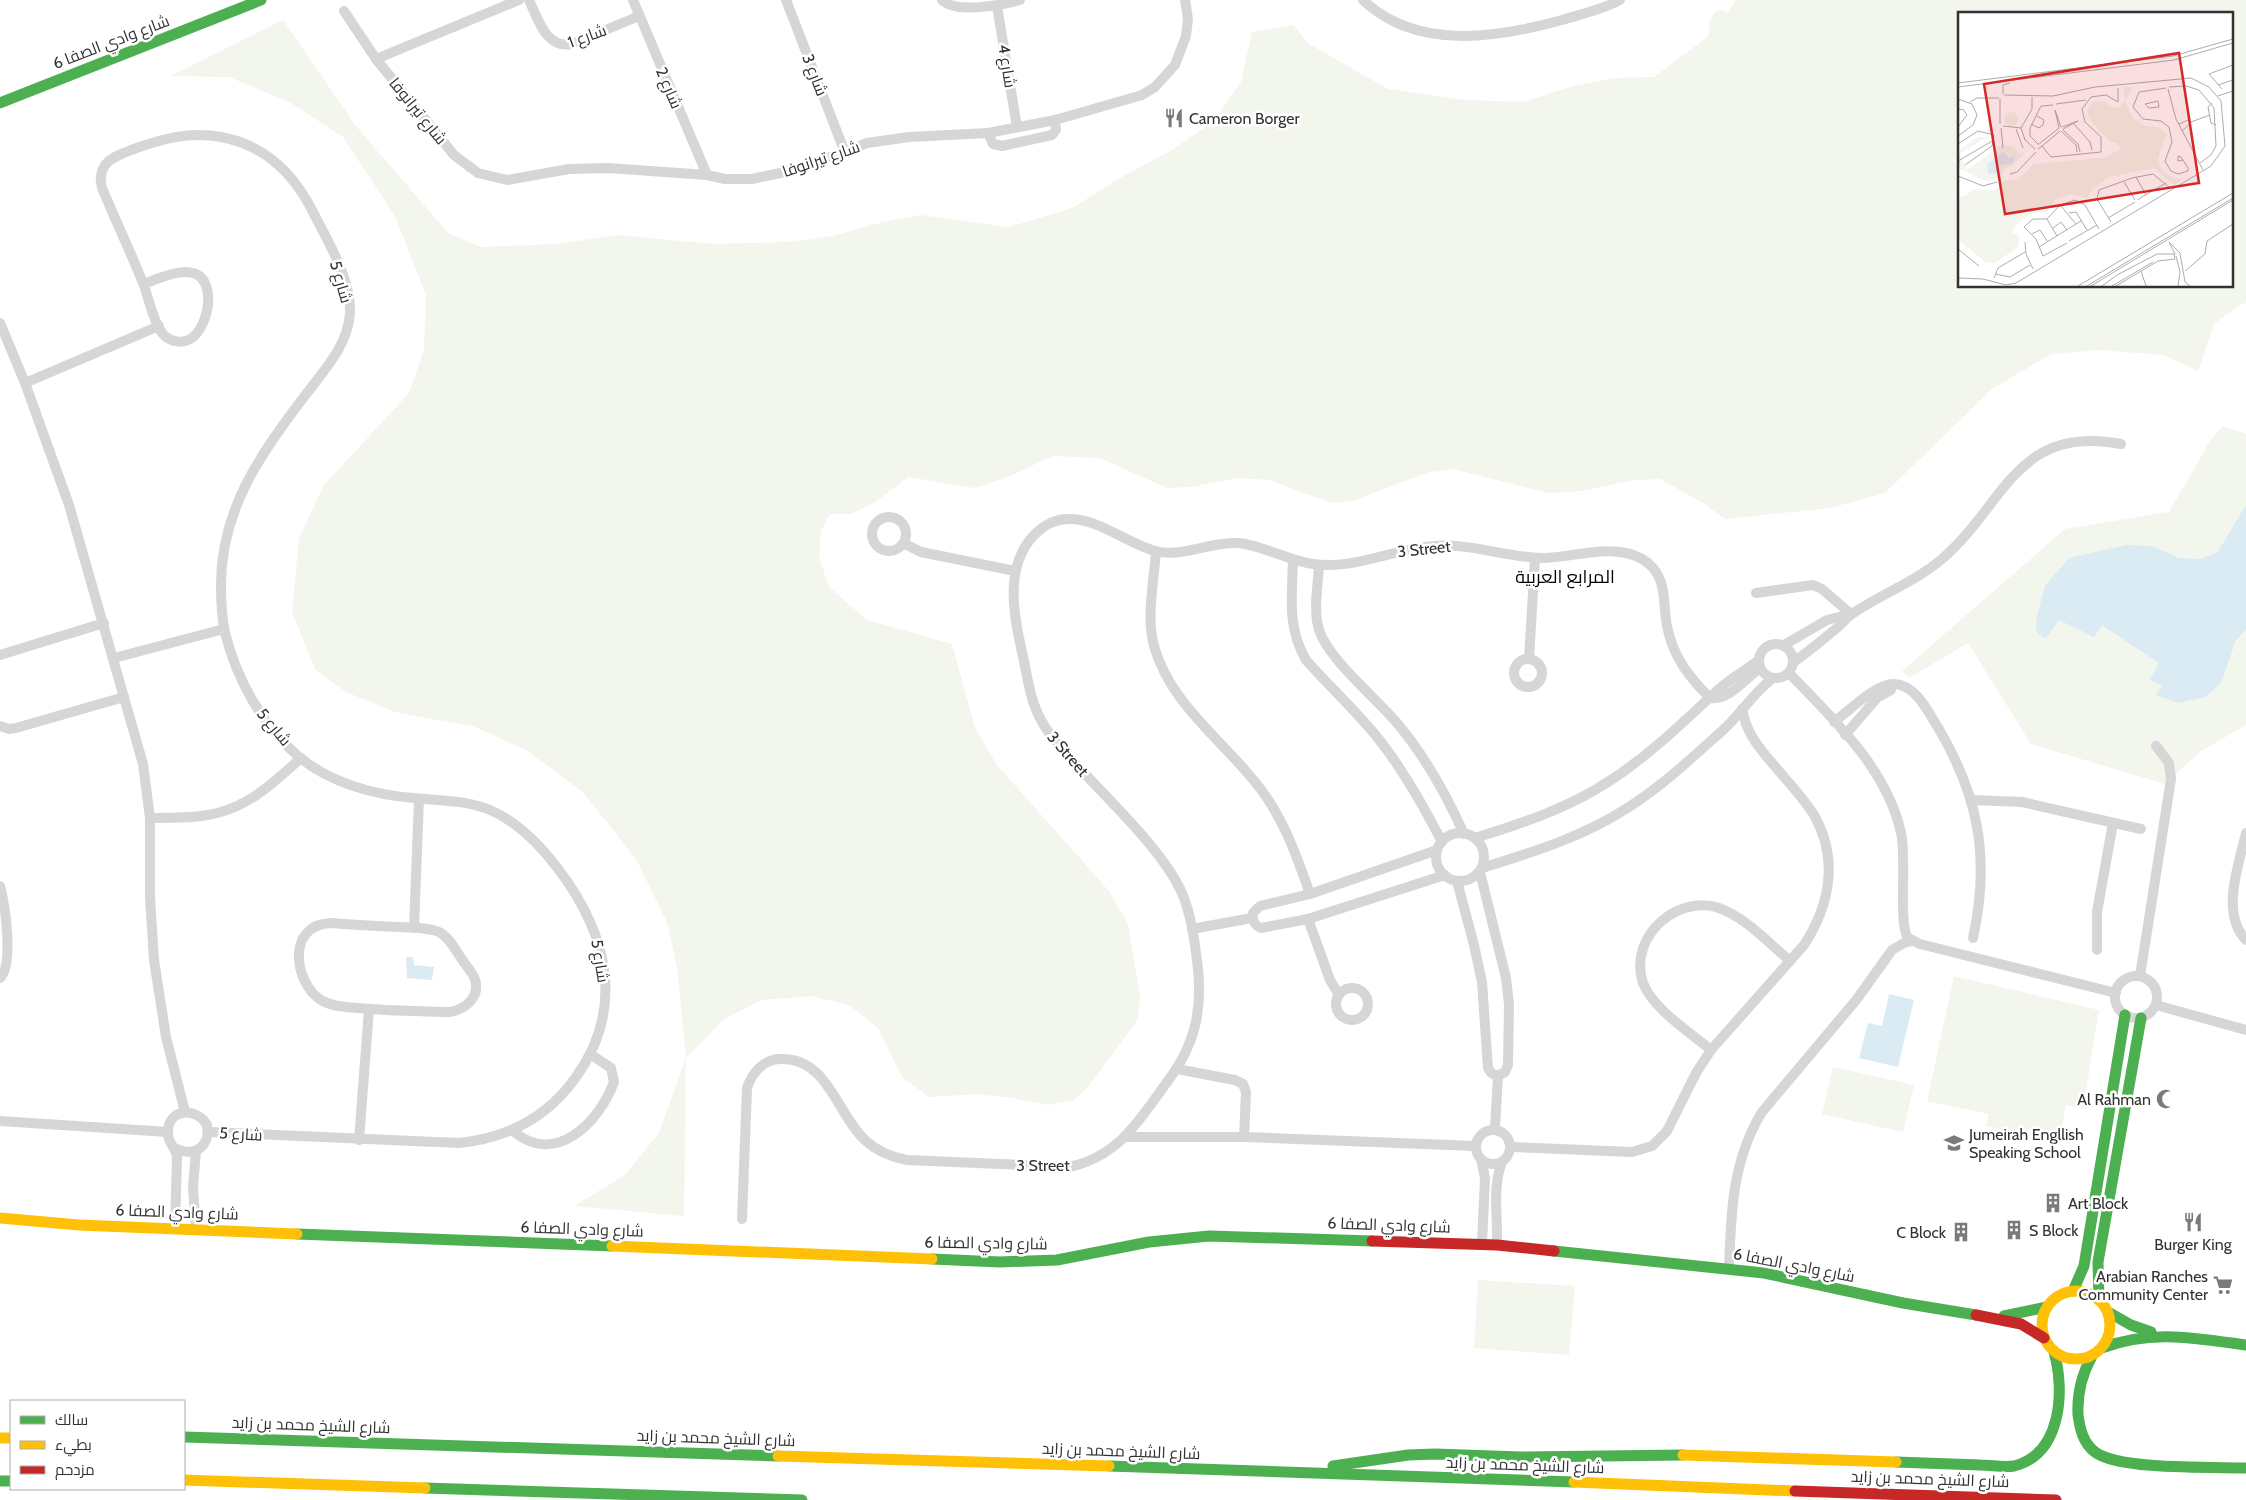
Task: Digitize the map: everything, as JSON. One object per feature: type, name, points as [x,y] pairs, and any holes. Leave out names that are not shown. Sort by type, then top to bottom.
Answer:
[{"type":"main road","name":"شارع وادي الصفا 6","points":[[0,103],[261,0]]},
{"type":"main road","points":[[2072,1291],[2084,1266],[2125,1015]]},
{"type":"main road","points":[[2099,1300],[2098,1262],[2141,1018]]},
{"type":"main road","name":"شارع وادي الصفا 6","points":[[0,1218],[80,1225],[1028,1263],[1057,1260],[1148,1242],[1208,1236],[1482,1244],[1729,1268],[1790,1277],[1903,1303],[1995,1317],[2021,1324],[2044,1338]]},
{"type":"main road","points":[[1286,1472],[1435,1454],[1521,1457],[1701,1455],[2004,1466],[2020,1464],[2041,1451],[2054,1430],[2059,1378],[2054,1352],[2044,1338],[2041,1325],[2047,1307],[2061,1294],[2072,1291],[2087,1292],[2099,1300],[2108,1312],[2131,1325],[2169,1336]]},
{"type":"main road","name":"شارع وادي الصفا 6","points":[[1995,1317],[2021,1314],[2047,1307]]},
{"type":"main road","points":[[2102,1348],[2110,1331],[2108,1312]]},
{"type":"main road","points":[[2054,1352],[2072,1360],[2092,1356],[2102,1348],[2135,1336],[2169,1336],[2246,1345]]},
{"type":"main road","points":[[2092,1356],[2081,1381],[2078,1406],[2078,1428],[2083,1440],[2092,1449],[2114,1462],[2128,1464],[2246,1468]]},
{"type":"main road","points":[[2057,1405],[2062,1398],[2070,1396],[2077,1402],[2078,1406]]},
{"type":"main road","name":"شارع الشيخ محمد بن زايد","points":[[185,1437],[1286,1472],[2056,1500]]},
{"type":"main road","points":[[185,1480],[802,1500]]},
{"type":"street","name":"شارع تيرانوفا","points":[[376,59],[519,0]]},
{"type":"street","name":"شارع 1","points":[[529,0],[547,35],[560,45],[572,44],[639,16]]},
{"type":"street","name":"شارع 2","points":[[632,0],[706,175]]},
{"type":"street","name":"شارع 3","points":[[786,0],[844,150]]},
{"type":"street","points":[[942,0],[953,6],[997,6],[1020,0]]},
{"type":"street","name":"شارع تيرانوفا","points":[[344,11],[376,59],[454,155],[478,172],[492,178],[520,179],[569,169],[588,168],[706,175],[725,179],[752,179],[799,169],[844,150],[890,139],[988,133],[1055,120],[1142,95],[1155,88],[1175,66],[1186,36],[1188,19],[1185,0]]},
{"type":"street","points":[[1363,0],[1372,8],[1400,25],[1432,34],[1463,36],[1532,28],[1614,1]]},
{"type":"street","name":"شارع 4","points":[[997,6],[1017,127]]},
{"type":"street","points":[[988,133],[993,144],[1002,146],[1052,135],[1056,130],[1055,120]]},
{"type":"street","name":"شارع 5","points":[[144,284],[172,273],[190,272],[198,275],[207,289],[207,311],[199,331],[193,337],[177,342],[163,334],[144,284],[102,188],[101,172],[110,160],[158,140],[179,135],[200,134],[222,137],[242,143],[273,160],[286,171],[307,200],[328,242],[348,294],[350,312],[347,331],[340,348],[275,435],[251,472],[233,513],[227,534],[221,579],[224,628],[242,682],[257,709],[276,734],[300,758],[342,782],[367,791],[393,796],[474,805],[502,816],[515,824],[542,849],[569,883],[590,921],[599,941],[604,960],[604,1008],[590,1054],[581,1070],[558,1099],[529,1122],[513,1131],[459,1143],[209,1132]]},
{"type":"street","points":[[0,323],[25,382],[69,505],[143,764],[150,818],[150,897],[154,960],[166,1037],[185,1112]]},
{"type":"street","points":[[25,382],[159,326]]},
{"type":"street","points":[[1784,645],[1827,620],[1851,614],[1910,583],[1943,558],[1970,531],[2010,479],[2039,455],[2062,445],[2079,442],[2100,441],[2121,444]]},
{"type":"street","name":"3 Street","points":[[742,1219],[747,1088],[751,1076],[761,1066],[773,1060],[800,1060],[812,1067],[822,1078],[864,1140],[877,1150],[891,1157],[907,1160],[1069,1167],[1086,1164],[1101,1156],[1126,1137],[1176,1069],[1192,1040],[1199,1010],[1198,971],[1192,928],[1182,894],[1165,863],[1051,736],[1039,716],[1031,695],[1018,631],[1014,592],[1015,571],[1027,544],[1048,524],[1058,520],[1081,520],[1156,551],[1176,552],[1226,543],[1240,543],[1293,560],[1336,566],[1353,564],[1390,553],[1438,545],[1462,546],[1535,558],[1613,551],[1635,555],[1653,568],[1662,585],[1667,627],[1677,659],[1692,680],[1710,698]]},
{"type":"street","points":[[903,543],[921,552],[1015,571]]},
{"type":"street","points":[[1156,551],[1152,632],[1159,660],[1173,686],[1194,716],[1243,767],[1267,797],[1286,832],[1310,894]]},
{"type":"street","points":[[1529,659],[1535,558]]},
{"type":"street","points":[[1293,560],[1292,624],[1301,651],[1306,660],[1361,719],[1392,757],[1419,798],[1440,846]]},
{"type":"street","points":[[1319,565],[1317,620],[1326,645],[1388,712],[1414,744],[1441,786],[1464,834]]},
{"type":"street","points":[[1756,594],[1807,586],[1818,587],[1851,614]]},
{"type":"street","points":[[1794,662],[1791,650],[1784,645],[1776,643],[1762,651],[1760,664],[1764,672],[1773,678],[1780,678],[1789,673],[1794,662],[1810,651],[1851,614]]},
{"type":"street","points":[[0,656],[104,623]]},
{"type":"street","points":[[114,658],[224,628]]},
{"type":"street","points":[[1799,635],[1810,651]]},
{"type":"street","points":[[1475,838],[1545,814],[1590,793],[1651,751],[1710,698],[1719,698],[1727,695],[1760,664]]},
{"type":"street","points":[[1789,673],[1846,735],[1879,776],[1896,814],[1904,856],[1903,926],[1905,934],[1912,941]]},
{"type":"street","points":[[1457,881],[1481,976],[1488,1068],[1494,1075],[1498,1075],[1505,1072],[1508,1064],[1509,1004],[1502,958],[1481,870],[1484,851],[1475,838],[1464,834],[1448,836],[1440,846],[1437,864],[1445,875],[1457,881],[1469,879],[1481,870],[1560,843],[1606,820],[1650,792],[1725,728],[1760,688],[1773,678]]},
{"type":"street","points":[[1834,722],[1873,692],[1887,685],[1903,686],[1910,689],[1926,708],[1953,753],[1972,800],[1982,855],[1980,902],[1973,938]]},
{"type":"street","points":[[1846,735],[1878,698],[1891,690],[1907,692],[1926,708]]},
{"type":"street","points":[[0,726],[9,729],[16,728],[124,697]]},
{"type":"street","points":[[1511,1146],[1632,1152],[1652,1146],[1667,1132],[1696,1073],[1711,1050],[1790,961],[1814,929],[1828,894],[1830,874],[1828,853],[1822,833],[1814,815],[1750,736],[1742,709]]},
{"type":"street","points":[[1725,728],[1738,730],[1750,736]]},
{"type":"street","points":[[2140,976],[2171,779],[2169,763],[2156,746]]},
{"type":"street","points":[[150,818],[200,816],[231,809],[260,793],[300,758]]},
{"type":"street","points":[[414,928],[419,799]]},
{"type":"street","points":[[1972,800],[2022,802],[2141,829]]},
{"type":"street","points":[[2097,950],[2097,912],[2113,823]]},
{"type":"street","points":[[2246,833],[2244,854],[2232,899],[2232,913],[2235,924],[2246,940]]},
{"type":"street","points":[[1440,846],[1310,894],[1260,906],[1253,913],[1252,918],[1257,926],[1262,928],[1308,919],[1445,875]]},
{"type":"street","points":[[0,886],[5,921],[7,960],[6,969],[0,978]]},
{"type":"street","points":[[1711,1050],[1658,1005],[1643,983],[1641,964],[1644,944],[1654,927],[1669,914],[1678,910],[1706,905],[1725,910],[1742,920],[1790,961]]},
{"type":"street","points":[[1192,928],[1252,918]]},
{"type":"street","points":[[1308,919],[1330,980],[1339,995]]},
{"type":"street","points":[[320,924],[414,928],[430,930],[446,937],[474,977],[476,987],[474,997],[468,1005],[460,1010],[450,1012],[369,1009],[329,1004],[314,995],[304,979],[299,954],[300,944],[304,935],[311,928],[320,924]]},
{"type":"street","points":[[1729,1268],[1735,1186],[1743,1147],[1751,1129],[1762,1112],[1858,998],[1892,950],[1904,942],[1912,941],[2116,993]]},
{"type":"street","points":[[2133,976],[2140,976],[2153,983],[2158,997],[2153,1011],[2141,1018],[2125,1015],[2117,1005],[2116,993],[2122,981],[2133,976]]},
{"type":"street","points":[[2156,1004],[2246,1030]]},
{"type":"street","points":[[360,1140],[369,1009]]},
{"type":"street","points":[[513,1131],[528,1141],[546,1144],[572,1138],[586,1126],[600,1108],[614,1082],[611,1068],[590,1054]]},
{"type":"street","points":[[1176,1069],[1235,1080],[1243,1084],[1246,1092],[1244,1137]]},
{"type":"street","points":[[1495,1129],[1498,1075]]},
{"type":"street","points":[[185,1112],[198,1115],[207,1125],[209,1132],[202,1147],[196,1151],[186,1153],[177,1149],[170,1142],[168,1132],[171,1121],[185,1112]]},
{"type":"street","points":[[0,1121],[168,1132]]},
{"type":"street","points":[[1481,1159],[1491,1164],[1502,1162],[1507,1158],[1511,1146],[1508,1137],[1495,1129],[1484,1132],[1476,1141],[1476,1146],[1485,1171],[1482,1244]]},
{"type":"street","points":[[1126,1137],[1244,1137],[1476,1146]]},
{"type":"street","points":[[175,1228],[174,1204],[177,1149]]},
{"type":"street","points":[[196,1151],[193,1173],[193,1205],[196,1229]]},
{"type":"street","points":[[1497,1245],[1498,1219],[1496,1203],[1502,1162]]},
{"type":"street","points":[[177,1173],[185,1171],[193,1173]]},
{"type":"street","points":[[1485,1184],[1498,1185]]},
{"type":"street","points":[[174,1204],[193,1205]]},
{"type":"street","points":[[1483,1218],[1498,1219]]},
{"type":"shaded area","points":[[1736,0],[2246,0],[2246,303],[2239,305],[2214,324],[2198,371],[2164,355],[2100,350],[2051,354],[1992,389],[1885,493],[1830,508],[1725,519],[1703,503],[1660,479],[1634,480],[1582,491],[1548,493],[1453,469],[1429,472],[1355,500],[1331,503],[1269,480],[1239,478],[1190,487],[1167,488],[1100,458],[1052,456],[1015,474],[975,488],[908,477],[875,502],[851,514],[830,514],[821,531],[819,557],[829,587],[867,620],[952,644],[975,728],[997,765],[1109,891],[1128,924],[1140,995],[1138,1019],[1087,1088],[1074,1100],[1048,1105],[976,1094],[929,1097],[902,1077],[878,1028],[849,1005],[811,996],[761,1000],[723,1020],[686,1058],[677,967],[667,922],[636,859],[583,792],[526,750],[475,727],[395,712],[346,692],[315,669],[292,612],[299,538],[324,485],[409,393],[424,350],[426,295],[395,216],[343,137],[291,103],[229,77],[171,76],[283,20],[356,126],[448,233],[481,247],[557,244],[617,235],[713,244],[790,242],[833,236],[883,222],[920,215],[1009,227],[1072,208],[1122,177],[1172,150],[1214,121],[1241,82],[1252,32],[1293,25],[1309,44],[1388,89],[1464,100],[1523,102],[1570,87],[1614,78],[1654,77],[1705,39],[1709,34],[1712,16],[1716,11],[1724,10],[1727,13]]},
{"type":"shaded area","points":[[2223,426],[2246,434],[2246,725],[2201,751],[2165,784],[2031,744],[1968,643],[1909,678],[1902,671],[2065,529],[2169,512],[2210,441]]},
{"type":"shaded area","points":[[2246,505],[2246,630],[2236,640],[2221,683],[2205,697],[2178,703],[2156,695],[2162,686],[2150,680],[2159,663],[2102,625],[2094,637],[2059,620],[2045,639],[2036,631],[2037,616],[2045,586],[2069,558],[2126,545],[2152,546],[2179,558],[2199,559],[2217,553]]},
{"type":"shaded area","points":[[406,957],[413,957],[414,965],[434,967],[432,980],[407,978]]},
{"type":"shaded area","points":[[1954,976],[2099,1010],[2083,1109],[2066,1105],[2061,1132],[2047,1139],[1986,1126],[1989,1114],[1927,1101]]},
{"type":"shaded area","points":[[1889,994],[1914,1000],[1898,1067],[1859,1058],[1868,1023],[1882,1026]]},
{"type":"shaded area","points":[[686,1058],[684,1216],[574,1206],[625,1175],[659,1133]]},
{"type":"shaded area","points":[[1833,1067],[1914,1085],[1903,1132],[1822,1114]]},
{"type":"shaded area","points":[[1478,1280],[1575,1286],[1569,1355],[1474,1348]]},
{"type":"traffic: fast","points":[[0,103],[261,0]]},
{"type":"traffic: fast","points":[[2073,1291],[2084,1266],[2125,1015]]},
{"type":"traffic: fast","points":[[2099,1300],[2098,1262],[2141,1018]]},
{"type":"traffic: fast","points":[[297,1234],[612,1246]]},
{"type":"traffic: fast","points":[[932,1259],[1000,1262],[1057,1260],[1149,1242],[1209,1236],[1372,1241]]},
{"type":"traffic: fast","points":[[1554,1251],[1764,1273],[1903,1303],[1976,1315]]},
{"type":"traffic: fast","points":[[2004,1316],[2047,1307]]},
{"type":"traffic: fast","points":[[2108,1312],[2131,1325],[2151,1332]]},
{"type":"traffic: fast","points":[[2102,1348],[2120,1342],[2155,1337],[2191,1338],[2246,1345]]},
{"type":"traffic: fast","points":[[1896,1462],[2006,1467],[2014,1466],[2030,1459],[2042,1448],[2051,1435],[2056,1419],[2059,1402],[2059,1384],[2054,1352]]},
{"type":"traffic: fast","points":[[2092,1356],[2081,1384],[2078,1399],[2078,1415],[2085,1440],[2095,1452],[2107,1458],[2144,1465],[2246,1468]]},
{"type":"traffic: fast","points":[[185,1437],[778,1456]]},
{"type":"traffic: fast","points":[[1333,1466],[1408,1455],[1435,1454],[1521,1457],[1683,1455]]},
{"type":"traffic: fast","points":[[1109,1466],[1574,1482]]},
{"type":"traffic: fast","points":[[0,1481],[10,1481]]},
{"type":"traffic: fast","points":[[425,1488],[802,1500]]},
{"type":"traffic: slow","points":[[0,1218],[79,1225],[297,1234]]},
{"type":"traffic: slow","points":[[612,1246],[932,1259]]},
{"type":"traffic: slow","points":[[2069,1291],[2083,1291],[2095,1296],[2105,1306],[2110,1318],[2110,1325],[2110,1332],[2105,1344],[2095,1354],[2083,1359],[2069,1359],[2057,1354],[2047,1344],[2042,1332],[2042,1318],[2047,1306],[2057,1296],[2069,1291]]},
{"type":"traffic: slow","points":[[0,1438],[10,1438]]},
{"type":"traffic: slow","points":[[1683,1455],[1896,1462]]},
{"type":"traffic: slow","points":[[778,1456],[1109,1466]]},
{"type":"traffic: slow","points":[[185,1480],[425,1488]]},
{"type":"traffic: slow","points":[[1574,1482],[1795,1491]]},
{"type":"traffic: jam","points":[[1372,1241],[1497,1245],[1554,1251]]},
{"type":"traffic: jam","points":[[1976,1315],[2021,1324],[2044,1338]]},
{"type":"traffic: jam","points":[[1795,1491],[2056,1500]]},
{"type":"place","name":"Cameron Borger","points":[[1174,118]]},
{"type":"place","name":"Al Rahman","points":[[2166,1099]]},
{"type":"place","name":"Jumeirah Engllish Speaking School","points":[[1954,1143]]},
{"type":"place","name":"Art Block","points":[[2053,1203]]},
{"type":"place","name":"Burger King","points":[[2193,1222]]},
{"type":"place","name":"S Block","points":[[2014,1230]]},
{"type":"place","name":"C Block","points":[[1961,1232]]},
{"type":"place","name":"Arabian Ranches Community Center","points":[[2223,1285]]},
{"type":"district","name":"المرابع العربية","points":[[1565,577]]}]
